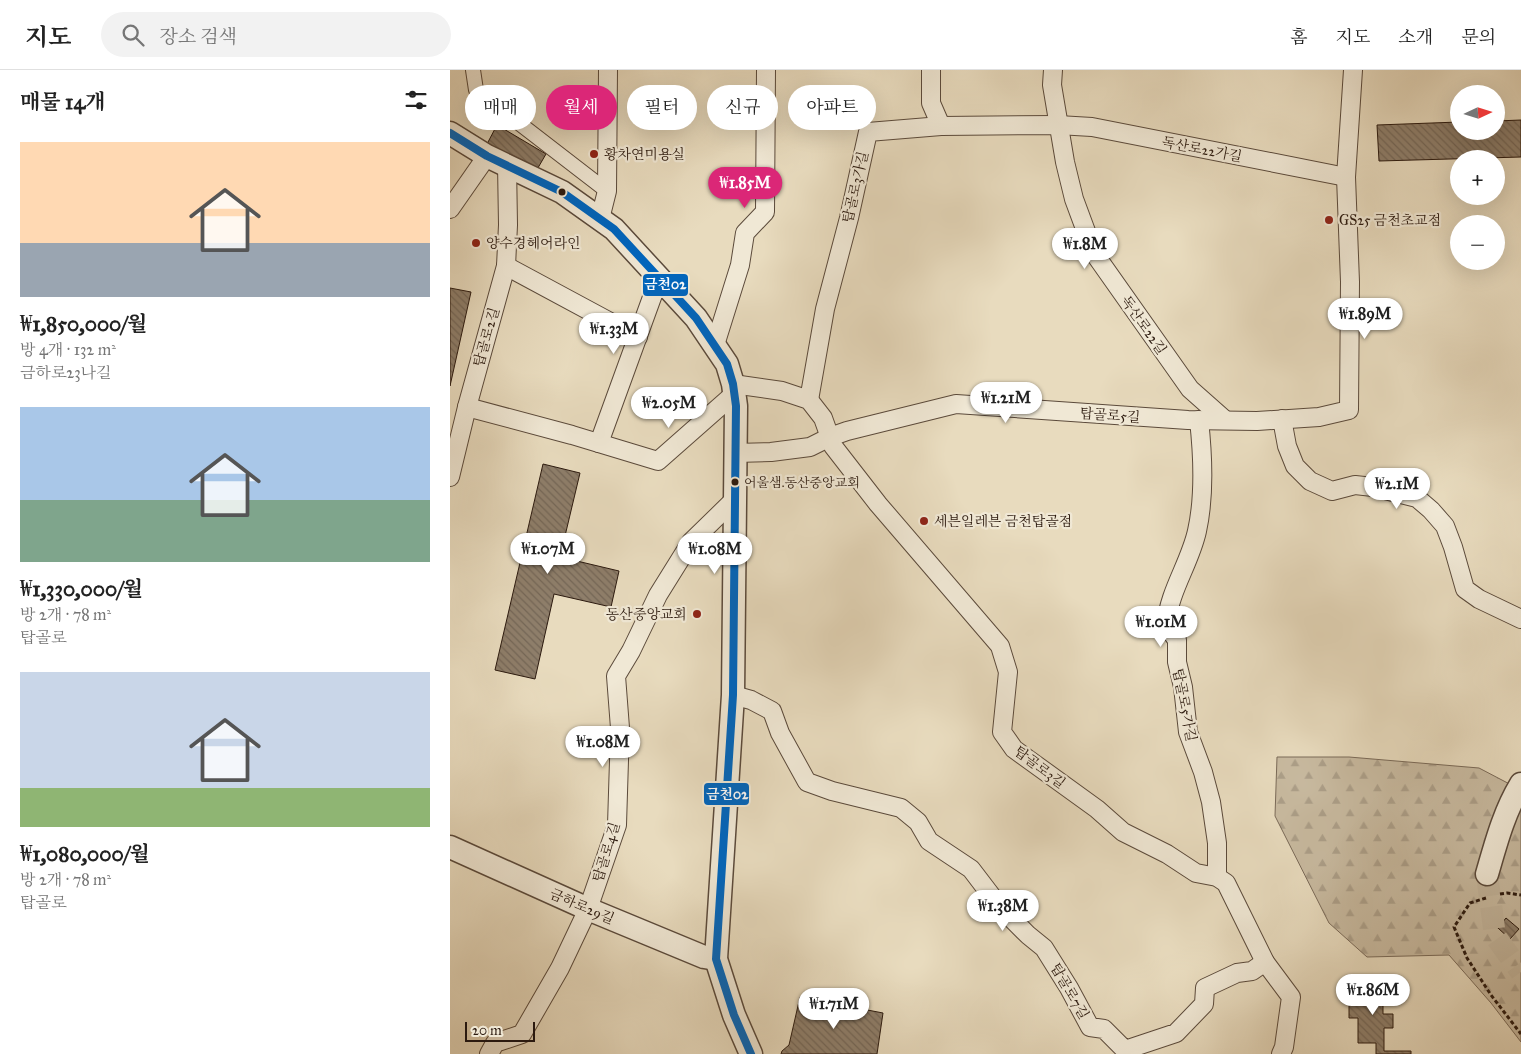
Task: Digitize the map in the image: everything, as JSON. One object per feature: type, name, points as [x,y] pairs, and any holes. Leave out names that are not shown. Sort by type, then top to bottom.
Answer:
[{"type":"street","points":[[473,70],[476,90],[607,191]]},
{"type":"street","points":[[600,219],[607,191],[608,70]]},
{"type":"street","points":[[714,345],[740,264],[745,233],[764,212],[766,70]]},
{"type":"street","points":[[931,70],[930,104],[941,126]]},
{"type":"street","name":"독산로22길","points":[[1053,70],[1052,84],[1058,126],[1074,199],[1094,253],[1190,389],[1225,420]]},
{"type":"street","points":[[1346,177],[1353,70]]},
{"type":"street","name":"탑골로3가길","points":[[809,400],[825,309],[849,218],[868,132],[941,126],[1058,126]]},
{"type":"street","name":"독산로22가길","points":[[1058,126],[1092,127],[1346,177]]},
{"type":"street","points":[[450,133],[497,160],[562,192],[614,228],[696,318],[727,364],[734,389],[736,406],[733,695],[716,959],[734,1015],[751,1054]]},
{"type":"street","points":[[450,209],[497,160]]},
{"type":"street","name":"탑골로2길","points":[[450,477],[466,407],[506,266],[508,225],[497,160]]},
{"type":"street","name":"탑골로5길","points":[[735,453],[771,452],[810,447],[847,431],[956,404],[1199,420],[1257,421],[1319,417],[1349,410],[1350,282],[1346,177]]},
{"type":"street","points":[[506,266],[638,338]]},
{"type":"street","points":[[599,443],[659,278]]},
{"type":"street","points":[[466,407],[658,461],[734,389],[782,391],[809,400]]},
{"type":"street","name":"탑골로3길","points":[[809,400],[823,418],[833,446],[878,504],[1000,646],[1008,672],[1002,732],[1014,749],[1097,809],[1122,832],[1167,854],[1196,873],[1217,877]]},
{"type":"street","points":[[1282,419],[1287,446],[1295,466],[1310,481],[1332,491],[1355,485],[1373,487],[1417,498],[1431,510],[1444,526],[1453,547],[1465,589],[1479,599],[1521,619]]},
{"type":"street","name":"탑골로5가길","points":[[1199,420],[1202,445],[1202,485],[1197,531],[1168,608],[1166,625],[1177,640],[1177,662],[1188,732],[1203,772],[1211,802],[1217,843],[1217,877]]},
{"type":"street","name":"탑골로4길","points":[[489,1054],[495,1043],[522,1034],[560,968],[588,909],[617,825],[620,728],[616,676],[631,651],[658,595],[691,542],[735,499]]},
{"type":"street","name":"탑골로7길","points":[[733,695],[751,700],[772,711],[780,733],[807,782],[832,791],[901,808],[918,822],[929,841],[971,869],[1000,907],[1044,948],[1070,988],[1090,1027],[1104,1028],[1125,1050],[1176,1033],[1204,1004],[1205,988],[1237,973],[1252,971],[1265,962]]},
{"type":"street","points":[[1487,874],[1504,818],[1512,798],[1521,784]]},
{"type":"street","name":"금하로29길","points":[[450,847],[588,909],[704,957],[716,959]]},
{"type":"street","points":[[1217,877],[1226,883],[1265,962],[1292,997],[1284,1047],[1281,1054]]},
{"type":"path","points":[[1497,895],[1507,892],[1521,895]]},
{"type":"path","points":[[1488,898],[1470,902],[1454,926],[1467,958],[1491,995],[1521,1034]]},
{"type":"green space","points":[[1277,757],[1349,757],[1479,768],[1521,790],[1521,1042],[1491,1003],[1449,955],[1367,957],[1329,923],[1275,816]]},
{"type":"building","points":[[1521,120],[1521,157],[1505,157],[1505,150],[1450,150],[1450,159],[1379,161],[1377,125],[1450,122],[1450,140],[1505,140],[1505,121]]},
{"type":"building","points":[[494,130],[505,130],[546,154],[535,173],[487,144]]},
{"type":"building","points":[[450,288],[471,292],[450,386]]},
{"type":"building","points":[[543,464],[580,473],[560,557],[619,571],[611,607],[554,594],[535,679],[495,670]]},
{"type":"building","points":[[1506,918],[1519,929],[1510,939],[1498,928]]},
{"type":"building","points":[[1392,984],[1393,999],[1383,999],[1383,1014],[1393,1014],[1393,1028],[1384,1028],[1384,1051],[1411,1051],[1411,1054],[1376,1054],[1376,1043],[1358,1043],[1358,1018],[1349,1018],[1349,1004],[1358,1004],[1358,985]]},
{"type":"building","points":[[800,997],[883,1013],[877,1054],[781,1054],[789,1045]]},
{"type":"tunnel","points":[[1487,874],[1495,936],[1521,972]]},
{"type":"transit line","name":"금천02","points":[[450,133],[487,156],[562,192],[614,229],[696,318],[727,364],[733,384],[736,406],[733,695],[716,959],[734,1015],[751,1054]]},
{"type":"place","name":"황차연미용실","points":[[594,154]]},
{"type":"place","name":"GS25 금천초교점","points":[[1329,220]]},
{"type":"place","name":"양수경헤어라인","points":[[476,243]]},
{"type":"place","name":"어울샘.동산중앙교회","points":[[735,482]]},
{"type":"place","name":"세븐일레븐 금천탑골점","points":[[924,521]]},
{"type":"place","name":"동산중앙교회","points":[[697,614]]}]
